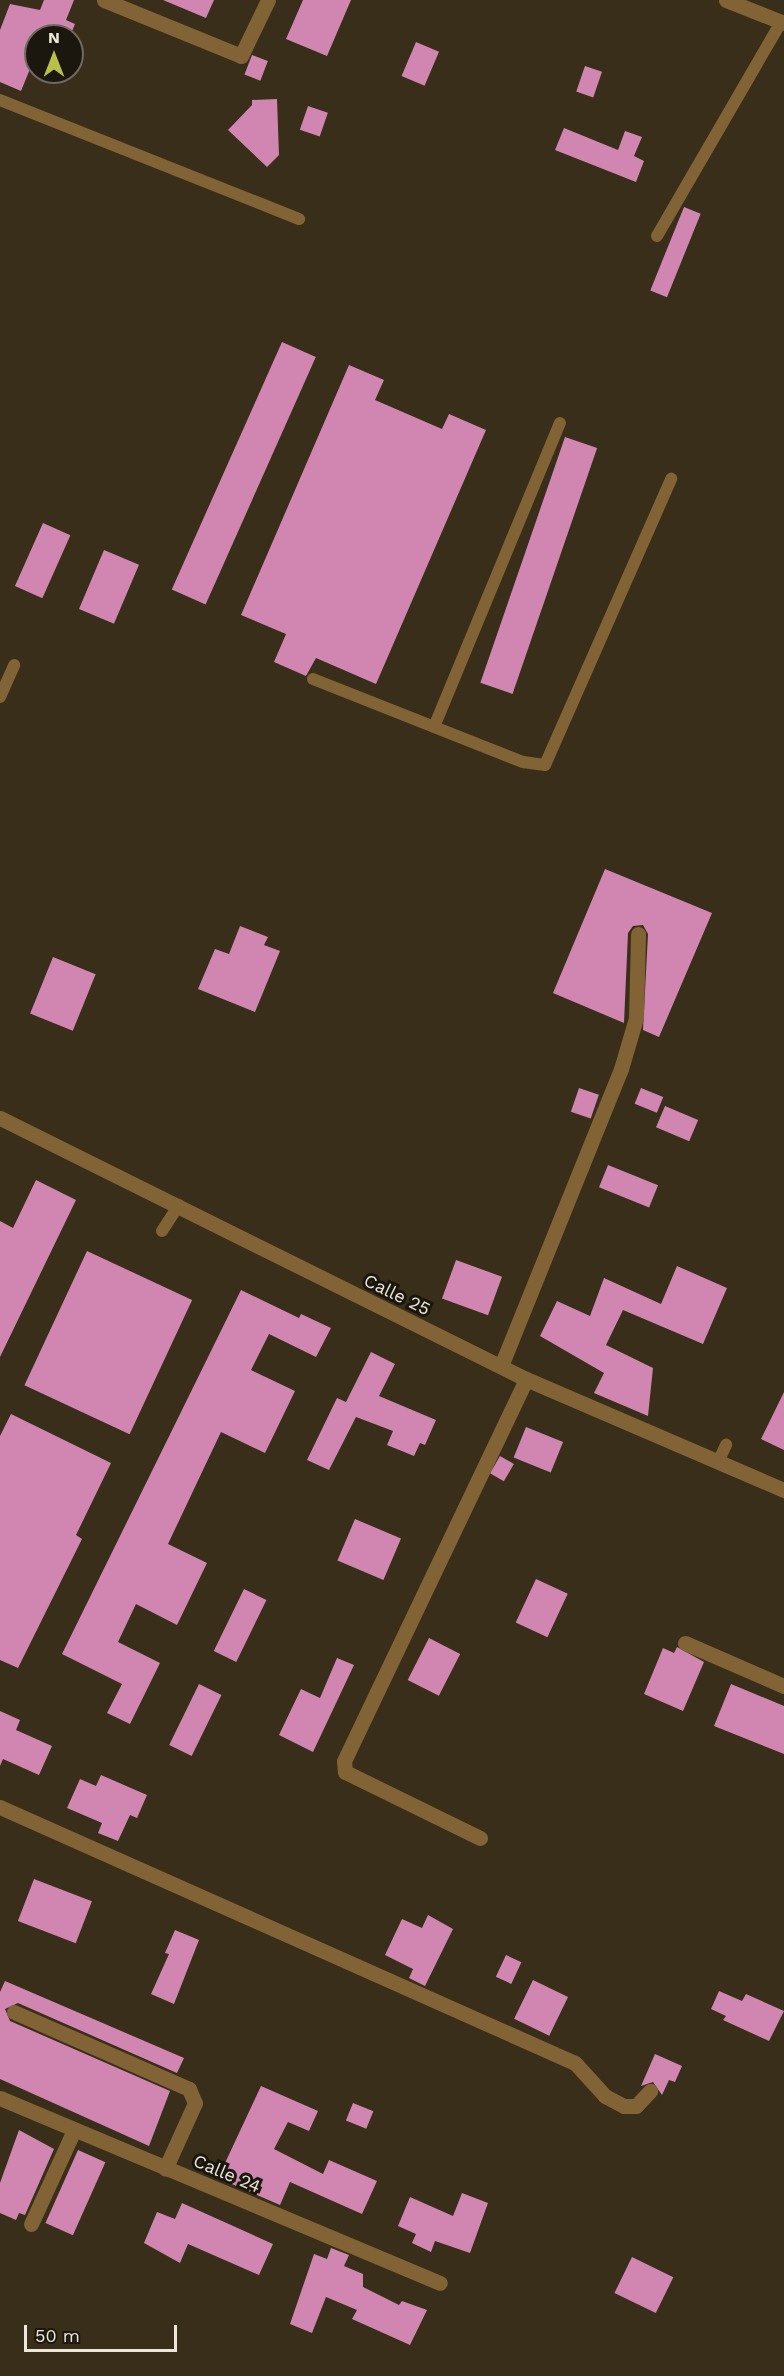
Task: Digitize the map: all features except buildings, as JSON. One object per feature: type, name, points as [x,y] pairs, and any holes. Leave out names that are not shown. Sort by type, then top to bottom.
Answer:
[{"type":"street","points":[[104,0],[241,56],[268,0]]},
{"type":"street","points":[[726,0],[782,23]]},
{"type":"street","points":[[501,1366],[621,1069],[636,1018],[638,934]]},
{"type":"street","name":"Calle 25","points":[[0,1118],[179,1205],[359,1299],[526,1379],[719,1460],[784,1490]]},
{"type":"street","points":[[480,1838],[345,1772],[344,1761],[526,1379]]},
{"type":"street","points":[[685,1643],[784,1686]]},
{"type":"street","points":[[0,1807],[575,2063],[605,2096],[624,2106],[636,2106],[650,2091]]},
{"type":"street","points":[[14,2012],[189,2089],[195,2103],[165,2169]]},
{"type":"street","name":"Calle 24","points":[[0,2098],[440,2283]]},
{"type":"street","points":[[31,2224],[74,2130]]},
{"type":"lane","points":[[657,236],[782,23]]},
{"type":"lane","points":[[0,100],[299,219]]},
{"type":"lane","points":[[434,727],[560,423]]},
{"type":"lane","points":[[313,679],[523,762],[545,765],[671,478]]},
{"type":"lane","points":[[0,697],[14,665]]},
{"type":"lane","points":[[162,1231],[179,1205]]},
{"type":"lane","points":[[719,1460],[726,1445]]}]
